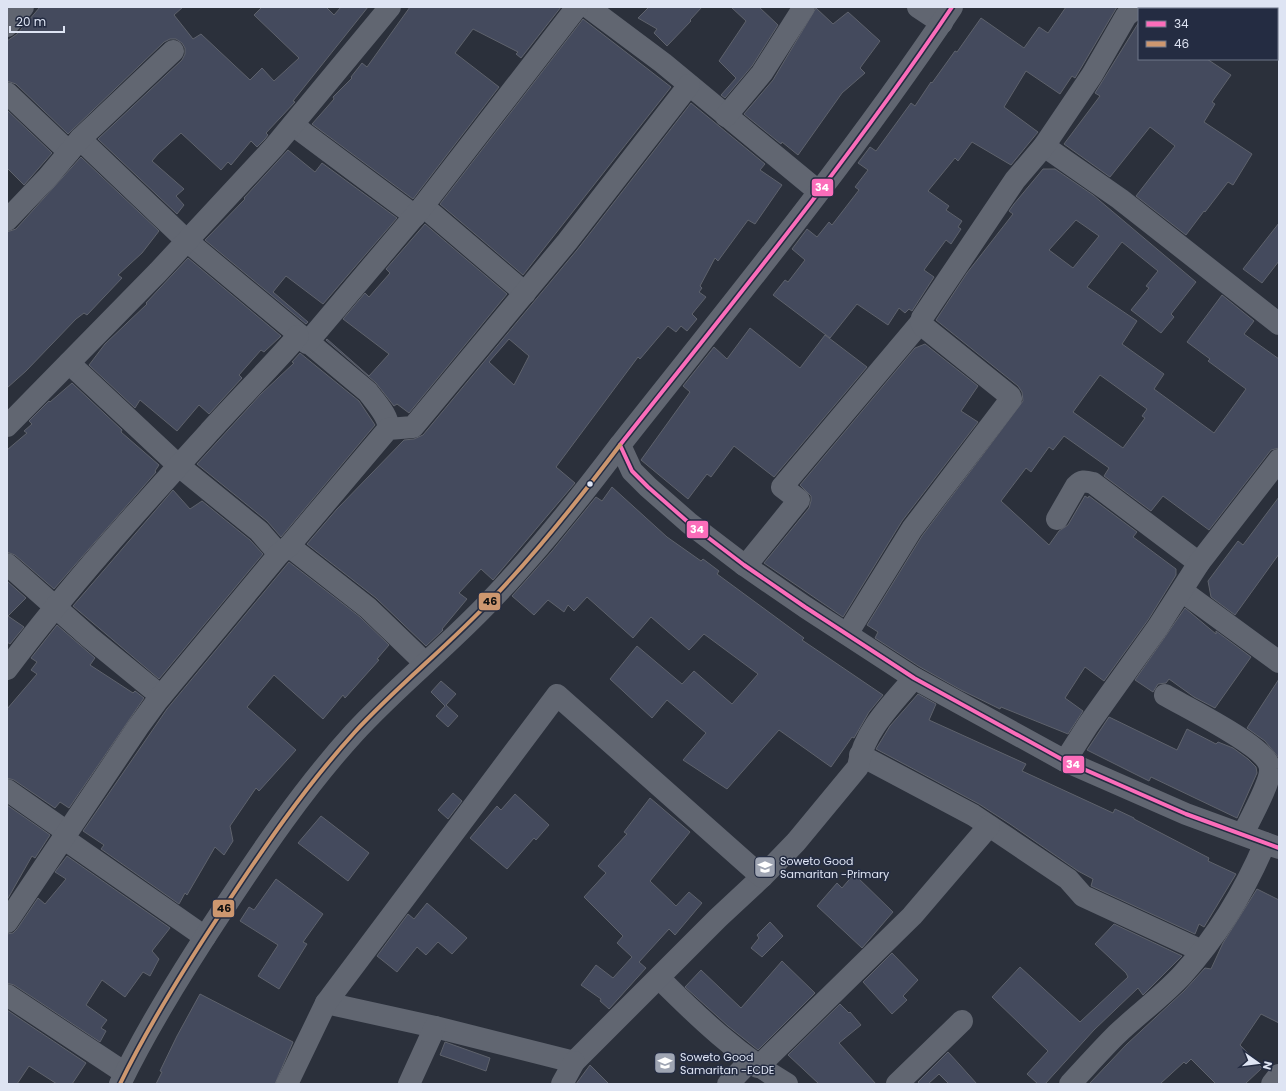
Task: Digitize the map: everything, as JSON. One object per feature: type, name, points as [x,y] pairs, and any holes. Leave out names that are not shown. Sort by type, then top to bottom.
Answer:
[{"type":"street","points":[[7,26],[23,7]]},
{"type":"street","points":[[7,426],[187,241],[293,125],[390,7]]},
{"type":"street","points":[[7,669],[56,609],[179,466],[258,382],[303,339],[419,211],[577,7]]},
{"type":"street","points":[[588,7],[689,85],[818,191]]},
{"type":"street","points":[[726,116],[758,78],[804,7]]},
{"type":"street","points":[[7,995],[123,1078],[136,1049],[205,937],[255,862],[318,777],[353,734],[492,598],[582,496],[620,445],[775,249],[922,52],[947,15],[918,7]]},
{"type":"street","points":[[744,565],[752,558],[799,500],[782,487],[921,322],[1015,180],[1044,146],[1092,75],[1126,16],[1137,7]]},
{"type":"street","points":[[7,220],[74,146],[173,51]]},
{"type":"street","points":[[388,429],[413,427],[572,236],[689,85]]},
{"type":"street","points":[[7,93],[74,146],[368,392],[380,408],[389,425],[388,429],[161,696],[138,726],[7,922]]},
{"type":"street","points":[[293,125],[419,211],[525,293]]},
{"type":"street","points":[[1044,146],[1120,198],[1279,324]]},
{"type":"street","points":[[847,634],[912,529],[1011,399],[1010,396],[921,322]]},
{"type":"street","points":[[69,363],[179,466],[259,532],[368,608],[425,663]]},
{"type":"street","points":[[620,445],[632,470],[648,487],[689,523],[744,565],[804,607],[914,678],[1065,761],[1186,814],[1272,845],[1236,902],[1202,951],[1182,974],[1148,1008],[1116,1035],[1070,1084]]},
{"type":"street","points":[[1065,761],[1092,719],[1182,591],[1199,563],[1279,460]]},
{"type":"street","points":[[1057,519],[1076,486],[1080,482],[1085,481],[1093,483],[1199,563]]},
{"type":"street","points":[[7,564],[56,609],[161,696]]},
{"type":"street","points":[[1182,591],[1279,662]]},
{"type":"street","points":[[562,1084],[574,1062],[762,877],[836,795],[858,767],[860,755],[879,719],[914,678]]},
{"type":"street","points":[[287,1084],[326,1003],[557,695],[762,877]]},
{"type":"street","points":[[1165,695],[1231,732],[1262,754],[1268,761],[1270,770],[1264,790],[1243,834]]},
{"type":"street","points":[[860,755],[973,815],[1068,879],[1082,896],[1202,951]]},
{"type":"street","points":[[7,790],[65,835],[205,937]]},
{"type":"street","points":[[728,1084],[754,1064],[893,935],[930,896],[989,826]]},
{"type":"street","points":[[659,978],[708,1026],[754,1064],[787,1084]]},
{"type":"street","points":[[326,1003],[435,1027],[574,1062]]},
{"type":"street","points":[[897,1084],[962,1021]]},
{"type":"street","points":[[409,1084],[435,1027]]},
{"type":"street","points":[[1272,1084],[1279,1075]]},
{"type":"building","points":[[40,7],[183,7],[174,15],[193,39],[201,34],[250,80],[262,68],[274,81],[299,58],[254,15],[262,7],[326,7],[334,15],[341,7],[368,7],[293,101],[295,102],[266,133],[268,135],[257,147],[251,141],[231,165],[228,162],[221,170],[181,133],[158,154],[152,161],[184,189],[176,196],[184,205],[177,214],[98,139],[182,60],[185,54],[185,48],[182,43],[176,39],[170,39],[164,42],[68,134],[16,84],[7,81],[7,41],[17,34]]},
{"type":"building","points":[[410,7],[561,7],[521,58],[516,54],[518,52],[473,29],[455,53],[499,87],[413,199],[312,124],[334,99],[333,97],[352,78],[351,77],[362,63],[367,67]]},
{"type":"building","points":[[649,7],[702,7],[667,46],[654,33],[657,29],[638,18]]},
{"type":"building","points":[[731,7],[759,7],[778,25],[752,66],[725,98],[721,95],[736,78],[719,61],[746,21]]},
{"type":"building","points":[[1066,7],[1117,7],[1075,78],[1072,76],[1060,94],[1026,71],[1004,107],[1038,132],[1011,165],[972,142],[958,161],[955,158],[928,191],[949,206],[946,210],[962,221],[958,227],[961,229],[951,244],[946,240],[924,270],[934,277],[912,311],[909,309],[905,313],[899,308],[888,325],[857,304],[830,338],[773,295],[785,280],[788,282],[805,260],[792,249],[807,229],[817,237],[829,222],[832,225],[859,190],[855,187],[868,170],[858,163],[870,147],[876,151],[911,103],[915,106],[931,82],[932,83],[955,51],[957,52],[981,18],[1024,48],[1039,27],[1048,33]]},
{"type":"building","points":[[816,8],[833,24],[848,12],[880,41],[860,68],[865,73],[842,93],[798,155],[782,142],[781,144],[744,114],[773,80]]},
{"type":"building","points":[[583,19],[671,87],[523,275],[440,204]]},
{"type":"building","points":[[1138,24],[1138,60],[1208,60],[1231,75],[1212,102],[1215,104],[1204,122],[1252,154],[1233,185],[1228,182],[1186,235],[1136,196],[1175,146],[1150,127],[1110,177],[1064,144],[1100,96],[1095,93]]},
{"type":"building","points":[[691,103],[765,164],[760,170],[782,185],[755,224],[748,220],[718,261],[715,258],[700,286],[702,288],[699,292],[706,297],[692,314],[697,319],[687,331],[681,326],[676,332],[668,326],[640,359],[638,357],[556,467],[575,483],[493,580],[481,569],[459,593],[467,599],[442,629],[443,630],[426,646],[376,598],[307,544],[337,509],[404,440],[414,439],[423,435],[577,250]],"holes":[[[509,339],[529,356],[514,385],[489,362]]]},
{"type":"building","points":[[7,110],[52,153],[24,185],[7,168]]},
{"type":"building","points":[[288,150],[315,172],[322,163],[397,218],[323,304],[286,276],[273,292],[308,322],[306,324],[205,240],[245,199],[244,198]]},
{"type":"building","points":[[81,157],[159,231],[142,253],[118,275],[122,278],[87,315],[84,313],[76,319],[26,371],[7,388],[7,232],[16,229]]},
{"type":"building","points":[[1043,169],[1055,169],[1093,195],[1196,282],[1171,314],[1174,317],[1161,333],[1131,310],[1149,288],[1146,286],[1158,271],[1122,242],[1087,287],[1137,321],[1122,344],[1164,374],[1154,389],[1214,433],[1246,389],[1208,361],[1210,359],[1187,342],[1222,295],[1254,321],[1244,334],[1279,359],[1279,448],[1271,450],[1209,530],[1163,496],[1151,511],[1104,476],[1109,468],[1064,436],[1053,450],[1049,447],[1031,472],[1026,468],[1001,501],[1049,545],[1059,531],[1068,525],[1085,496],[1088,498],[1089,496],[1137,532],[1133,537],[1176,569],[1176,575],[1148,620],[1104,681],[1085,667],[1065,698],[1083,711],[1068,734],[1001,707],[1000,709],[961,690],[920,667],[875,638],[878,632],[867,625],[922,536],[1023,401],[1022,392],[1018,386],[936,320],[967,273],[1013,214],[1009,211]],"holes":[[[1076,220],[1099,236],[1073,268],[1049,250]],[[1100,375],[1147,409],[1142,416],[1145,418],[1123,448],[1073,412]]]},
{"type":"building","points":[[1279,223],[1279,261],[1262,283],[1243,269]]},
{"type":"building","points":[[425,224],[507,294],[409,413],[397,404],[394,406],[376,383],[326,340],[327,339],[369,376],[389,354],[343,319],[365,293],[369,297],[390,273],[386,269]]},
{"type":"building","points":[[188,258],[281,336],[264,352],[261,350],[239,375],[242,378],[209,414],[199,405],[177,431],[140,400],[135,408],[89,365],[105,344],[147,304],[146,303]]},
{"type":"building","points":[[750,328],[800,368],[825,335],[867,367],[774,477],[734,446],[711,477],[707,474],[688,499],[641,460],[690,392],[683,386],[714,347],[727,359]]},
{"type":"building","points":[[925,344],[978,386],[961,411],[978,422],[902,521],[843,617],[764,563],[809,508],[811,496],[800,485],[915,348]]},
{"type":"building","points":[[300,353],[359,401],[375,425],[281,537],[267,521],[197,464],[261,394],[294,363],[292,362]]},
{"type":"building","points":[[72,383],[122,430],[121,432],[159,465],[155,471],[156,472],[54,589],[15,555],[7,552],[7,450],[27,433],[24,431],[32,424],[29,421],[49,401],[50,402]]},
{"type":"building","points":[[612,487],[667,537],[701,561],[703,559],[719,571],[717,574],[804,638],[802,640],[883,695],[869,712],[854,738],[852,737],[831,767],[779,730],[727,789],[683,760],[706,733],[667,700],[652,718],[610,679],[637,646],[682,684],[694,671],[732,704],[758,674],[704,634],[689,650],[651,617],[633,638],[587,597],[574,611],[568,605],[564,612],[548,600],[534,615],[512,596],[552,551],[596,497],[602,501]]},
{"type":"building","points":[[173,490],[190,509],[202,501],[250,540],[263,554],[159,679],[73,606]]},
{"type":"building","points":[[1279,497],[1279,554],[1235,615],[1211,597],[1208,581],[1238,541],[1243,545]]},
{"type":"building","points":[[289,562],[360,617],[389,645],[377,659],[379,660],[345,698],[343,695],[323,719],[274,675],[247,707],[296,750],[259,791],[256,788],[230,826],[233,841],[224,855],[215,847],[187,895],[185,893],[179,904],[101,849],[104,845],[83,831],[167,709]]},
{"type":"building","points":[[7,581],[26,598],[8,616],[24,627],[10,644],[7,642]]},
{"type":"building","points":[[1185,608],[1216,634],[1216,631],[1251,657],[1215,708],[1194,697],[1169,679],[1166,683],[1158,684],[1153,692],[1135,680]]},
{"type":"building","points":[[57,625],[95,658],[90,665],[133,693],[135,691],[144,698],[69,808],[60,802],[55,808],[14,780],[7,778],[7,709],[37,674],[31,670],[37,662],[31,658]]},
{"type":"building","points":[[1279,679],[1279,758],[1265,741],[1247,728]]},
{"type":"building","points":[[441,681],[456,694],[446,705],[458,716],[448,727],[436,716],[445,706],[431,692]]},
{"type":"building","points":[[918,694],[936,704],[929,720],[1026,764],[1022,771],[1113,813],[1115,809],[1134,818],[1209,858],[1208,861],[1236,874],[1204,927],[1199,924],[1195,934],[1091,886],[1093,879],[1078,871],[979,804],[876,749],[890,726]]},
{"type":"building","points":[[1109,717],[1177,750],[1187,729],[1216,744],[1218,742],[1233,748],[1248,759],[1256,767],[1257,773],[1237,818],[1151,777],[1149,781],[1087,750]]},
{"type":"building","points":[[453,793],[462,801],[448,819],[438,810]]},
{"type":"building","points":[[515,794],[549,825],[536,840],[534,838],[507,869],[470,838],[497,806],[501,810]]},
{"type":"building","points":[[650,798],[690,832],[650,881],[676,906],[689,892],[702,903],[675,935],[669,929],[639,962],[646,968],[609,1009],[600,1001],[601,999],[581,985],[596,965],[613,978],[632,957],[617,943],[623,936],[584,897],[606,873],[598,866],[627,834],[624,832]]},
{"type":"building","points":[[7,805],[50,835],[35,858],[32,856],[7,900]]},
{"type":"building","points":[[321,816],[369,853],[348,881],[298,843]]},
{"type":"building","points":[[67,856],[170,928],[152,951],[159,959],[150,976],[143,972],[125,997],[102,980],[86,1005],[107,1020],[101,1028],[106,1031],[100,1042],[14,985],[7,983],[7,934],[13,933],[17,929],[38,898],[45,904],[66,879],[55,872]]},
{"type":"building","points":[[854,874],[893,912],[862,948],[817,906],[837,883],[842,888]]},
{"type":"building","points":[[276,879],[323,914],[303,942],[307,944],[279,989],[258,976],[278,945],[240,921],[249,907],[254,910]]},
{"type":"building","points":[[1257,889],[1279,900],[1279,1023],[1261,1014],[1240,1045],[1262,1068],[1245,1084],[1216,1084],[1191,1059],[1186,1064],[1184,1062],[1160,1084],[1089,1084],[1127,1044],[1184,991],[1205,968],[1211,969],[1223,943]]},
{"type":"building","points":[[427,903],[467,938],[452,954],[438,942],[426,955],[417,947],[397,972],[377,956],[408,914],[414,919]]},
{"type":"building","points":[[770,922],[783,936],[762,957],[751,948],[759,938],[757,935]]},
{"type":"building","points":[[1114,924],[1182,956],[1143,995],[1138,988],[1094,1030],[1045,1084],[1038,1084],[1027,1074],[1048,1051],[992,997],[1020,967],[1080,1022],[1128,977],[1126,973],[1095,944]]},
{"type":"building","points":[[892,953],[918,980],[903,996],[907,1000],[892,1014],[863,982]]},
{"type":"building","points":[[782,961],[815,993],[758,1050],[728,1026],[685,987],[701,970],[741,1008]]},
{"type":"building","points":[[200,994],[293,1042],[275,1084],[156,1084],[162,1072],[160,1071],[177,1036]]},
{"type":"building","points":[[840,1004],[849,1013],[850,1012],[861,1025],[839,1043],[876,1084],[819,1084],[788,1055]]},
{"type":"building","points":[[7,1010],[86,1063],[72,1084],[57,1084],[29,1066],[17,1084],[7,1084]]},
{"type":"building","points":[[445,1042],[490,1058],[486,1071],[440,1055]]},
{"type":"building","points":[[948,1052],[977,1084],[949,1084],[939,1074],[928,1084],[920,1084],[918,1082]]},
{"type":"building","points":[[590,1065],[609,1084],[576,1084]]},
{"type":"transit line","name":"34","points":[[952,7],[913,64],[832,174],[620,445],[632,471],[689,523],[744,565],[805,607],[914,678],[1065,761],[1186,814],[1279,848]]},
{"type":"transit line","name":"46","points":[[120,1084],[155,1018],[195,953],[268,842],[318,775],[370,716],[458,633],[509,581],[590,485],[620,445]]},
{"type":"place","name":"Soweto Good Samaritan -Primary","points":[[765,867]]},
{"type":"place","name":"Soweto Good Samaritan -ECDE","points":[[665,1063]]}]
